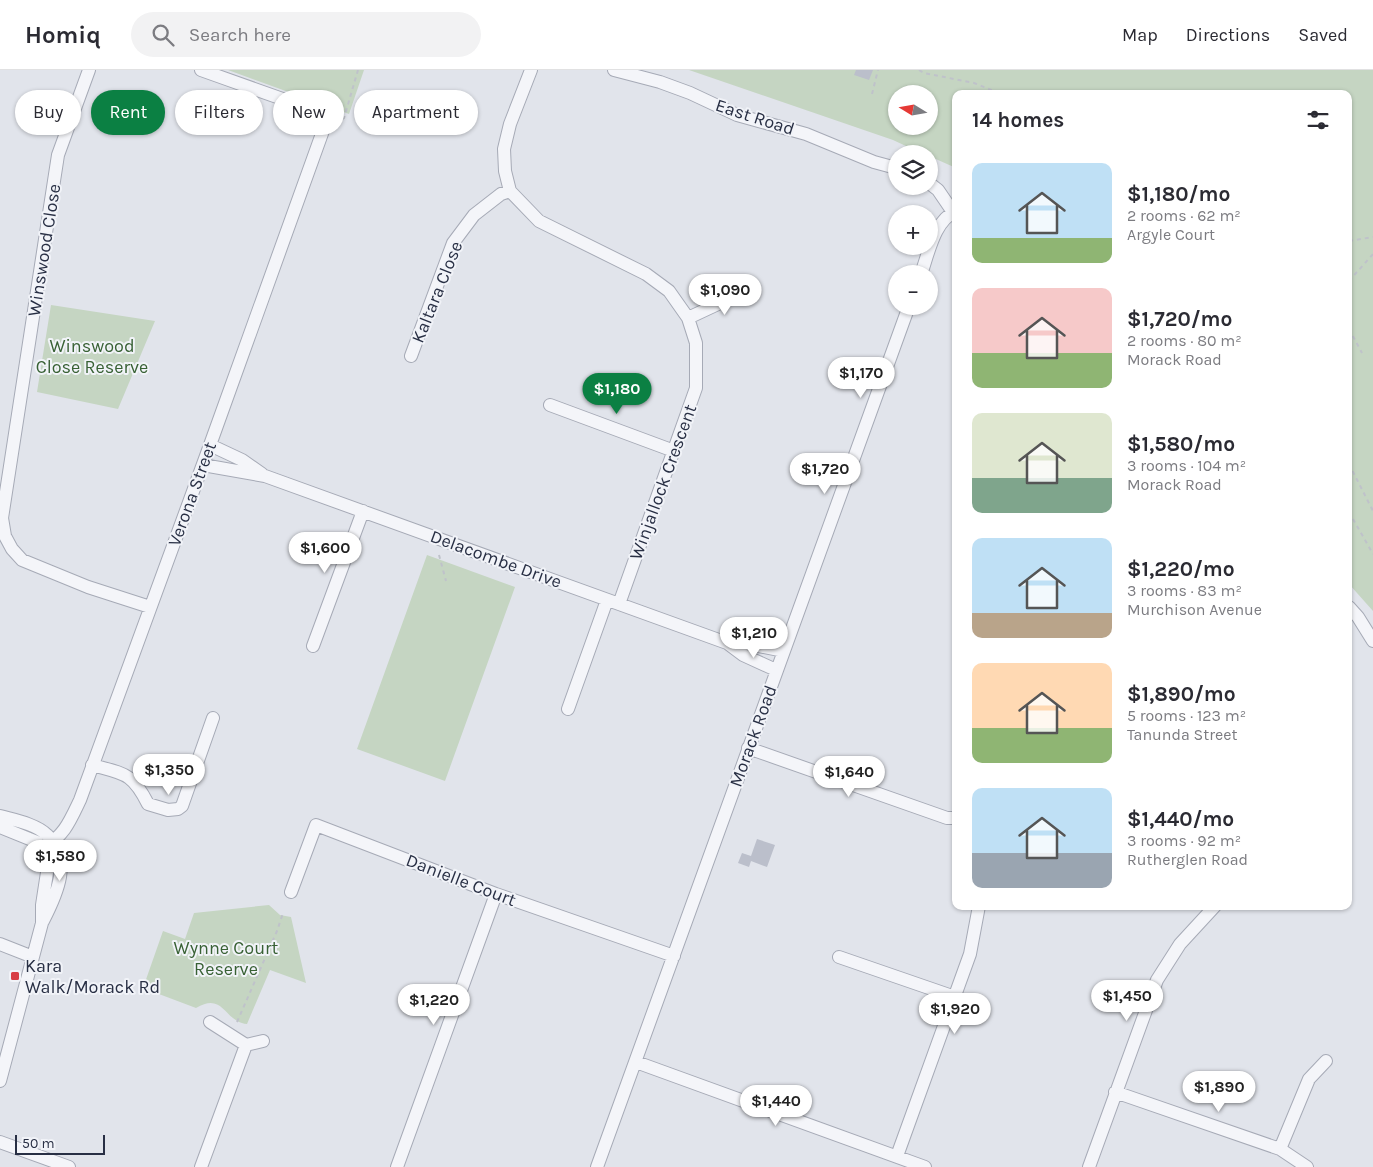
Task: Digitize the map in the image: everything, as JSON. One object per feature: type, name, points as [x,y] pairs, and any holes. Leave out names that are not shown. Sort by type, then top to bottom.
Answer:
[{"type":"street","name":"Winswood Close","points":[[89,70],[58,155],[2,518],[5,536],[12,549],[22,560],[88,586],[150,607]]},
{"type":"street","points":[[201,70],[273,96]]},
{"type":"street","points":[[510,191],[505,171],[504,149],[510,124],[531,70]]},
{"type":"street","name":"East Road","points":[[614,70],[660,82],[690,93],[737,115],[806,134],[874,162],[888,166]]},
{"type":"street","name":"Verona Street","points":[[48,846],[67,828],[80,800],[321,135]]},
{"type":"street","points":[[938,190],[952,207]]},
{"type":"street","name":"Winjallock Crescent","points":[[510,191],[539,222],[646,274],[669,291],[688,318],[696,343],[696,388],[674,451],[568,709]]},
{"type":"street","name":"Kaltara Close","points":[[411,356],[453,243],[474,215],[501,194],[510,191]]},
{"type":"street","points":[[924,265],[939,226],[952,213]]},
{"type":"street","points":[[688,318],[750,289]]},
{"type":"street","name":"Morack Road","points":[[597,1167],[906,315]]},
{"type":"street","points":[[550,404],[674,451]]},
{"type":"street","name":"Delacombe Drive","points":[[210,445],[242,460],[265,476]]},
{"type":"street","name":"Delacombe Drive","points":[[203,465],[265,476],[727,643],[748,644],[784,651]]},
{"type":"street","points":[[313,646],[363,510]]},
{"type":"street","points":[[1352,610],[1373,641]]},
{"type":"street","name":"Delacombe Drive","points":[[727,643],[743,655],[776,670]]},
{"type":"street","points":[[92,765],[128,776],[140,790],[148,804],[168,810],[178,810],[182,806],[213,718]]},
{"type":"street","points":[[748,748],[947,818],[952,818]]},
{"type":"street","points":[[0,816],[46,833],[48,846],[46,855],[48,866],[42,905],[42,923],[0,1081]]},
{"type":"street","name":"Danielle Court","points":[[291,892],[316,825],[496,894],[674,956]]},
{"type":"street","points":[[0,827],[48,846]]},
{"type":"street","points":[[397,1167],[496,894]]},
{"type":"street","points":[[897,1156],[970,954],[978,910]]},
{"type":"street","points":[[1089,1167],[1157,980],[1180,944],[1212,910]]},
{"type":"street","points":[[0,944],[33,957]]},
{"type":"street","points":[[839,957],[955,997]]},
{"type":"street","points":[[210,1022],[246,1045],[263,1041]]},
{"type":"street","points":[[201,1167],[246,1045]]},
{"type":"street","points":[[1280,1149],[1309,1079],[1326,1061]]},
{"type":"street","points":[[636,1062],[926,1167]]},
{"type":"street","points":[[1115,1092],[1280,1149],[1307,1167]]},
{"type":"street","points":[[0,1142],[69,1167]]},
{"type":"path","points":[[344,118],[358,70]]},
{"type":"path","points":[[872,94],[878,70]]},
{"type":"path","points":[[919,70],[924,73],[974,83],[992,90]]},
{"type":"path","points":[[1352,240],[1373,237]]},
{"type":"path","points":[[1352,278],[1373,254]]},
{"type":"path","points":[[1352,334],[1362,352]]},
{"type":"path","points":[[1352,470],[1373,511]]},
{"type":"path","points":[[1352,517],[1373,554]]},
{"type":"path","points":[[439,556],[446,581]]},
{"type":"path","points":[[237,1022],[283,913]]},
{"type":"green space","points":[[228,70],[364,70],[357,90],[354,90],[354,99],[349,114],[344,112],[344,90],[283,90]]},
{"type":"green space","points":[[689,70],[1373,70],[1373,611],[1352,587],[1352,90],[952,90],[952,166],[938,160],[938,145],[904,145]]},
{"type":"green space","name":"Winswood Close Reserve","points":[[51,305],[155,321],[118,409],[37,392]]},
{"type":"green space","points":[[427,555],[515,587],[445,781],[357,749]]},
{"type":"green space","name":"Wynne Court Reserve","points":[[269,905],[280,915],[291,917],[306,983],[270,970],[247,1024],[239,1022],[213,1003],[196,1008],[143,988],[163,931],[185,939],[194,913]]},
{"type":"building","points":[[856,70],[873,70],[869,80],[854,75]]},
{"type":"building","points":[[757,839],[775,845],[767,867],[751,861],[749,867],[738,863],[742,853],[751,856]]},
{"type":"place","name":"Kara Walk/Morack Rd","points":[[15,976]]}]
